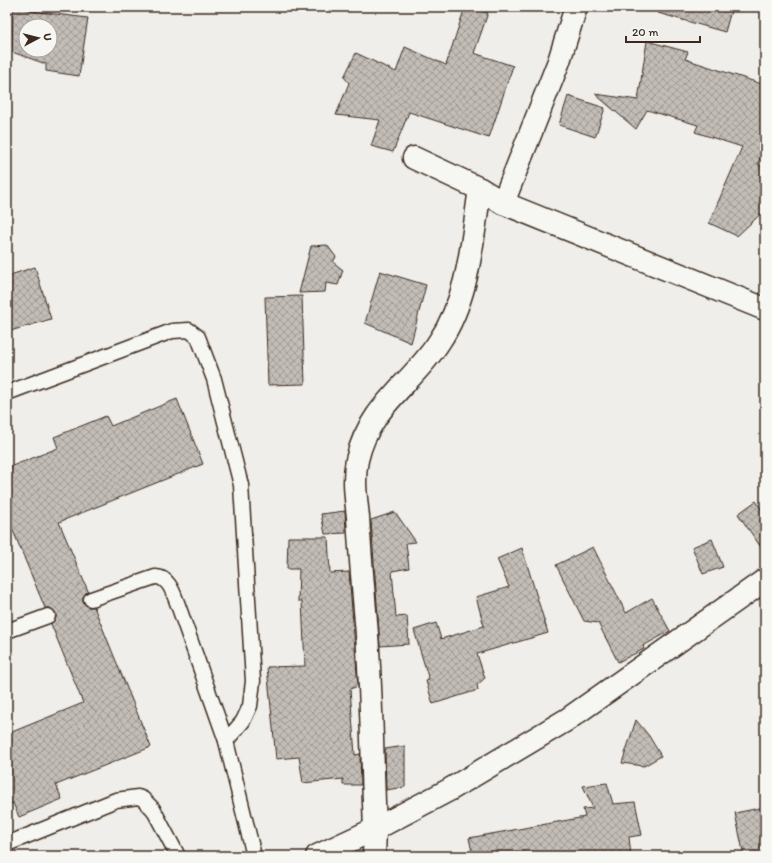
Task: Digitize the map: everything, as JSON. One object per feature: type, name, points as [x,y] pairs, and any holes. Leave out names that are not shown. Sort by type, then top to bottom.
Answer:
[{"type":"main road","points":[[503,204],[559,61],[576,7]]},
{"type":"main road","points":[[414,158],[480,189],[503,204],[765,309]]},
{"type":"main road","points":[[374,856],[375,829],[368,647],[355,496],[356,461],[362,443],[376,416],[439,343],[450,325],[458,304],[469,264],[480,189]]},
{"type":"main road","points":[[317,856],[375,829],[449,790],[568,719],[765,580]]},
{"type":"lane","points":[[7,393],[178,329],[189,330],[198,337],[214,379],[240,485],[246,553],[253,681],[250,706],[246,716],[238,729],[226,742]]},
{"type":"lane","points":[[91,599],[155,577],[163,578],[166,582],[178,606],[226,742],[254,856]]},
{"type":"lane","points":[[7,631],[48,616]]},
{"type":"lane","points":[[7,844],[116,800],[138,797],[147,802],[152,809],[178,856]]},
{"type":"building","points":[[13,7],[23,7],[31,11],[88,18],[79,76],[46,71],[46,64],[29,58],[58,58],[58,18],[18,18],[18,54],[12,52]]},
{"type":"building","points":[[465,7],[472,7],[488,13],[474,53],[513,66],[489,138],[409,112],[393,152],[371,146],[380,120],[336,115],[349,83],[344,77],[356,53],[396,72],[405,47],[446,65]]},
{"type":"building","points":[[658,7],[732,7],[725,32],[658,13]]},
{"type":"building","points":[[647,41],[688,52],[685,59],[765,85],[765,143],[758,164],[765,170],[765,210],[737,236],[709,223],[742,147],[695,132],[698,125],[647,110],[636,129],[595,94],[638,100]]},
{"type":"building","points":[[568,96],[605,108],[595,137],[559,125]]},
{"type":"building","points":[[327,245],[336,257],[333,262],[343,270],[338,285],[326,283],[325,292],[299,293],[311,246]]},
{"type":"building","points":[[35,267],[51,319],[7,332],[7,276]]},
{"type":"building","points":[[380,271],[426,285],[411,343],[365,323]]},
{"type":"building","points":[[302,296],[305,384],[268,385],[265,297]]},
{"type":"building","points":[[177,399],[203,464],[59,522],[88,591],[83,597],[83,602],[89,607],[94,607],[151,747],[56,785],[62,799],[19,817],[13,803],[7,805],[7,734],[83,703],[51,624],[56,618],[56,613],[50,608],[45,608],[7,516],[7,468],[58,448],[54,437],[106,416],[111,426]]},
{"type":"building","points":[[756,501],[765,515],[765,553],[738,514]]},
{"type":"building","points":[[345,511],[346,533],[325,534],[321,514]]},
{"type":"building","points":[[395,512],[416,542],[406,543],[409,568],[392,571],[396,617],[407,616],[409,644],[380,646],[371,520]]},
{"type":"building","points":[[288,537],[328,537],[330,573],[349,572],[358,686],[350,689],[355,755],[360,754],[361,785],[343,785],[343,779],[303,783],[299,757],[276,759],[267,667],[305,666],[302,601],[298,601],[299,569],[287,569]]},
{"type":"building","points":[[712,539],[723,567],[703,574],[692,547]]},
{"type":"building","points":[[593,547],[626,613],[652,598],[670,631],[643,646],[644,649],[618,662],[598,623],[584,621],[556,565]]},
{"type":"building","points":[[522,548],[548,633],[477,654],[485,678],[477,685],[478,690],[433,704],[426,681],[429,680],[414,630],[436,623],[441,639],[484,626],[476,597],[509,587],[497,559]]},
{"type":"building","points":[[636,720],[649,736],[661,756],[644,766],[622,763]]},
{"type":"building","points":[[405,746],[405,787],[386,790],[385,749]]},
{"type":"building","points":[[607,783],[613,804],[635,802],[642,835],[629,837],[631,856],[473,856],[469,838],[585,817],[583,809],[593,808],[583,786]]},
{"type":"building","points":[[765,807],[765,856],[744,856],[735,813]]}]
